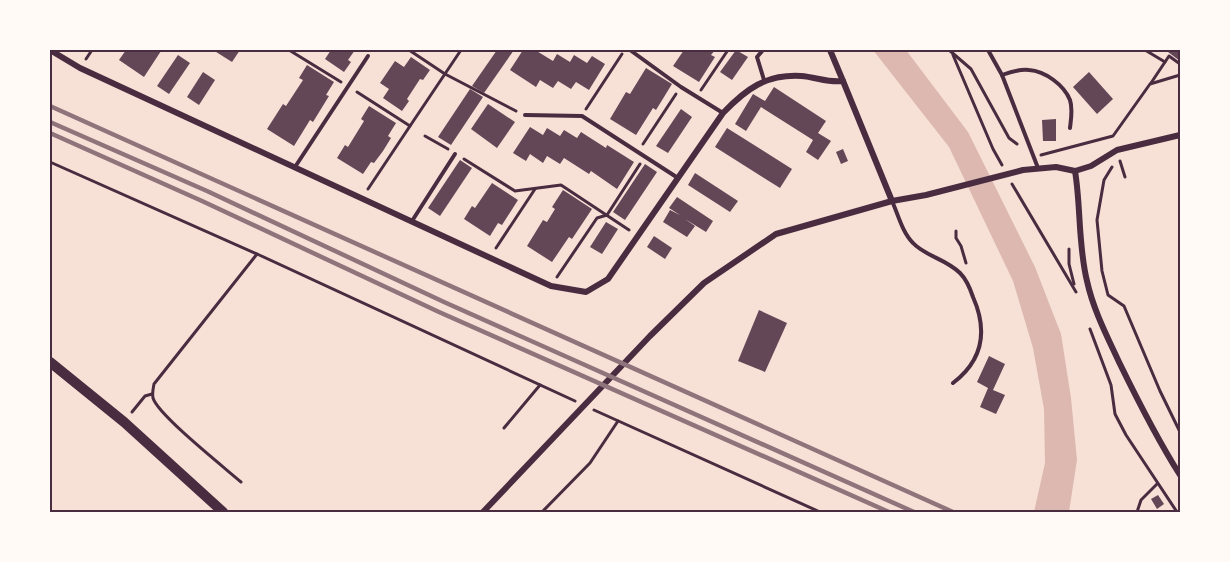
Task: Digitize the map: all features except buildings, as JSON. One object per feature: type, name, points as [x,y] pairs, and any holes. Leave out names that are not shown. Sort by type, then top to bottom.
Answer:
[{"type":"main road","points":[[50,362],[124,422],[223,513]]},
{"type":"street","points":[[50,50],[80,68],[551,286],[586,292],[608,279],[723,113],[742,93],[764,80],[801,76],[831,82],[843,81]]},
{"type":"street","points":[[830,50],[892,201]]},
{"type":"street","points":[[483,513],[650,336],[704,283],[776,234],[892,201],[926,195],[1023,170],[1056,167],[1075,171],[1091,166],[1117,150],[1180,135]]},
{"type":"street","points":[[1075,171],[1080,196],[1080,230],[1087,281],[1106,333],[1136,398],[1180,475]]},
{"type":"lane","points":[[630,50],[723,113]]},
{"type":"lane","points":[[763,50],[758,57],[764,80]]},
{"type":"lane","points":[[988,50],[1002,75],[1038,168]]},
{"type":"lane","points":[[296,167],[368,56]]},
{"type":"lane","points":[[1002,75],[1017,70],[1029,70],[1040,72],[1053,79],[1069,98],[1072,110],[1070,128]]},
{"type":"lane","points":[[525,116],[582,116],[679,178]]},
{"type":"lane","points":[[412,221],[455,154]]},
{"type":"lane","points":[[892,201],[913,243],[959,271],[967,281],[976,303],[981,321],[979,348],[966,373],[953,383]]},
{"type":"path","points":[[290,50],[410,126]]},
{"type":"path","points":[[409,50],[445,74],[525,116]]},
{"type":"path","points":[[362,198],[461,50]]},
{"type":"path","points":[[582,116],[625,50]]},
{"type":"path","points":[[697,96],[728,50]]},
{"type":"path","points":[[949,50],[971,69],[1008,138],[1020,146],[1031,147]]},
{"type":"path","points":[[1145,50],[1164,62]]},
{"type":"path","points":[[953,55],[993,149]]},
{"type":"path","points":[[1035,157],[1113,136],[1170,55],[1180,64]]},
{"type":"path","points":[[1150,84],[1180,75]]},
{"type":"path","points":[[425,136],[515,190],[561,185],[638,236]]},
{"type":"path","points":[[1117,150],[1125,177]]},
{"type":"path","points":[[1108,156],[1112,166],[1104,180],[1097,220],[1102,271],[1108,294],[1124,306],[1160,392],[1180,432]]},
{"type":"path","points":[[50,162],[257,254],[575,401]]},
{"type":"path","points":[[490,257],[535,189]]},
{"type":"path","points":[[1017,193],[1075,288],[1078,298]]},
{"type":"path","points":[[551,286],[597,218],[607,215]]},
{"type":"path","points":[[956,231],[956,238],[966,263],[959,271]]},
{"type":"path","points":[[241,482],[170,419],[156,404],[152,394],[154,384],[257,254]]},
{"type":"path","points":[[1089,328],[1111,385],[1115,414],[1126,435],[1177,513]]},
{"type":"path","points":[[504,428],[540,385]]},
{"type":"path","points":[[135,409],[145,396],[152,394]]},
{"type":"path","points":[[586,406],[820,513]]},
{"type":"path","points":[[542,513],[590,463],[618,421]]},
{"type":"path","points":[[1137,513],[1141,501],[1158,484]]},
{"type":"shaded area","points":[[873,50],[906,50],[968,132],[1035,267],[1061,334],[1071,398],[1077,460],[1069,512],[1034,512],[1045,463],[1044,409],[1033,348],[1013,281],[949,147]]},
{"type":"railway","points":[[50,106],[953,512]]},
{"type":"railway","points":[[50,122],[207,191],[444,302],[914,512]]},
{"type":"railway","points":[[50,133],[439,312],[889,512]]}]
